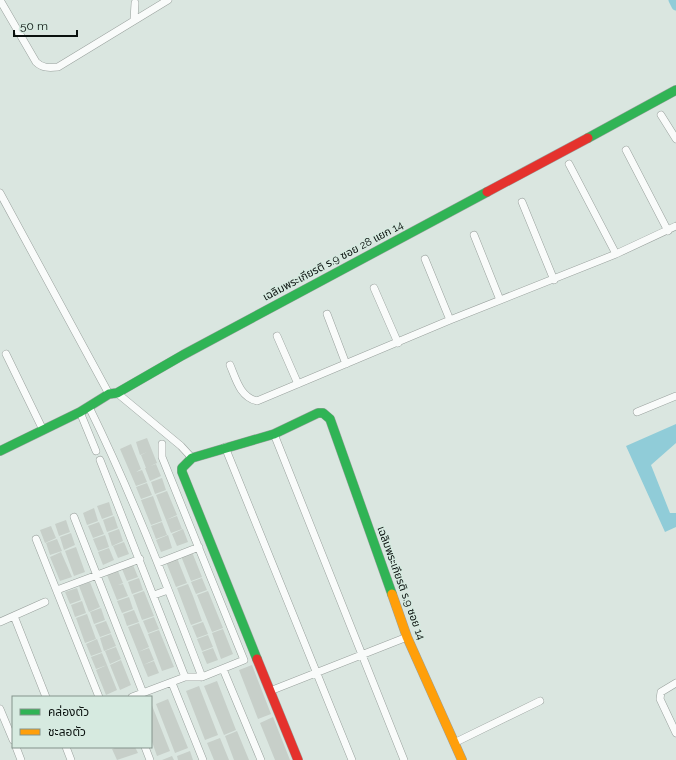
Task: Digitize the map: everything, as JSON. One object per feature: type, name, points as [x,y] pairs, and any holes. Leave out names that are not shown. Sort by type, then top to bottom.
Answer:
[{"type":"street","points":[[3,1],[36,62],[40,66],[51,68],[58,67],[164,1]]},
{"type":"street","points":[[134,20],[135,3]]},
{"type":"street","name":"เฉลิมพระเกียรติ ร.9 ซอย 28 แยก 14","points":[[0,451],[80,412],[190,351],[676,90]]},
{"type":"street","points":[[661,115],[676,139]]},
{"type":"street","points":[[626,150],[668,231]]},
{"type":"street","points":[[569,164],[616,254]]},
{"type":"street","points":[[0,193],[113,394],[181,446],[192,458]]},
{"type":"street","points":[[522,202],[554,280]]},
{"type":"street","points":[[230,364],[244,394],[250,399],[257,401],[450,320],[554,280],[668,231],[676,226]]},
{"type":"street","points":[[474,235],[500,300]]},
{"type":"street","points":[[425,259],[450,320]]},
{"type":"street","points":[[374,288],[398,343]]},
{"type":"street","points":[[327,314],[346,364]]},
{"type":"street","points":[[277,336],[298,384]]},
{"type":"street","points":[[6,354],[43,430]]},
{"type":"street","points":[[637,412],[676,396]]},
{"type":"street","points":[[89,407],[111,451],[158,563],[202,677]]},
{"type":"street","points":[[80,412],[96,451]]},
{"type":"street","name":"เฉลิมพระเกียรติ ร.9 ซอย 14","points":[[274,434],[318,413],[323,413],[330,419],[407,637],[462,760]]},
{"type":"street","points":[[298,760],[182,472],[182,468],[192,458],[225,447],[274,434],[404,760]]},
{"type":"street","points":[[136,696],[185,677],[202,677],[244,660],[162,457],[162,444]]},
{"type":"street","points":[[225,447],[318,673],[352,760]]},
{"type":"street","points":[[100,460],[185,677]]},
{"type":"street","points":[[74,517],[98,574],[143,694]]},
{"type":"street","points":[[133,541],[146,536]]},
{"type":"street","points":[[36,538],[99,696]]},
{"type":"street","points":[[158,563],[199,547]]},
{"type":"street","points":[[57,590],[140,559]]},
{"type":"street","points":[[154,595],[168,590]]},
{"type":"street","points":[[0,622],[45,602]]},
{"type":"street","points":[[14,616],[46,696]]},
{"type":"street","points":[[270,692],[407,637]]},
{"type":"street","points":[[223,669],[260,760]]},
{"type":"street","points":[[172,683],[203,760]]},
{"type":"street","points":[[676,683],[661,692],[660,699],[676,733]]},
{"type":"street","points":[[454,743],[540,701]]},
{"type":"street","points":[[0,709],[12,738]]},
{"type":"street","points":[[16,748],[21,760]]},
{"type":"street","points":[[66,748],[71,760]]},
{"type":"street","points":[[145,748],[150,760]]},
{"type":"water","points":[[676,424],[676,443],[651,465],[670,513],[676,513],[676,527],[665,532],[626,446]]},
{"type":"building","points":[[147,438],[157,463],[146,468],[141,455],[147,452],[140,455],[136,442]]},
{"type":"building","points":[[131,444],[141,469],[136,472],[142,470],[147,482],[136,486],[120,449]]},
{"type":"building","points":[[156,464],[161,476],[150,481],[145,468]]},
{"type":"building","points":[[162,478],[166,490],[155,494],[151,482]]},
{"type":"building","points":[[147,483],[152,495],[141,499],[136,487]]},
{"type":"building","points":[[167,491],[177,515],[166,520],[156,495]]},
{"type":"building","points":[[153,496],[162,521],[151,525],[141,500]]},
{"type":"building","points":[[109,502],[113,515],[102,519],[97,506]]},
{"type":"building","points":[[94,508],[98,521],[87,525],[83,513]]},
{"type":"building","points":[[114,516],[118,528],[107,532],[103,520]]},
{"type":"building","points":[[177,516],[182,529],[171,533],[166,520]]},
{"type":"building","points":[[66,520],[70,532],[59,536],[55,524]]},
{"type":"building","points":[[99,522],[104,534],[93,538],[88,526]]},
{"type":"building","points":[[162,522],[167,535],[156,539],[151,526]]},
{"type":"building","points":[[51,526],[56,538],[45,543],[40,530]]},
{"type":"building","points":[[119,529],[123,541],[112,546],[108,533]]},
{"type":"building","points":[[183,529],[188,542],[177,546],[172,534]]},
{"type":"building","points":[[71,533],[75,545],[64,550],[60,537]]},
{"type":"building","points":[[105,535],[109,547],[98,551],[93,539]]},
{"type":"building","points":[[168,535],[172,548],[161,552],[156,540]]},
{"type":"building","points":[[57,539],[62,551],[50,555],[46,543]]},
{"type":"building","points":[[124,542],[129,554],[118,558],[113,546]]},
{"type":"building","points":[[76,547],[85,572],[74,576],[65,551]]},
{"type":"building","points":[[109,548],[114,560],[103,565],[98,552]]},
{"type":"building","points":[[61,552],[72,577],[60,581],[50,557]]},
{"type":"building","points":[[192,552],[202,577],[191,581],[181,556]]},
{"type":"building","points":[[177,558],[187,583],[176,587],[166,562]]},
{"type":"building","points":[[133,565],[138,577],[127,581],[122,569]]},
{"type":"building","points":[[118,571],[123,583],[118,585],[123,584],[128,596],[117,600],[107,575]]},
{"type":"building","points":[[139,578],[143,590],[132,594],[128,582]]},
{"type":"building","points":[[202,578],[207,590],[196,594],[191,582]]},
{"type":"building","points":[[90,582],[95,595],[84,599],[79,586]]},
{"type":"building","points":[[188,584],[202,621],[191,625],[177,588]]},
{"type":"building","points":[[77,588],[81,600],[70,604],[65,592]]},
{"type":"building","points":[[144,591],[154,616],[142,620],[133,595]]},
{"type":"building","points":[[208,591],[223,628],[212,632],[197,595]]},
{"type":"building","points":[[95,595],[100,607],[89,612],[84,599]]},
{"type":"building","points":[[129,597],[133,609],[122,613],[117,601]]},
{"type":"building","points":[[82,601],[86,613],[75,617],[71,605]]},
{"type":"building","points":[[101,608],[105,620],[94,624],[90,612]]},
{"type":"building","points":[[134,610],[139,622],[127,626],[123,614]]},
{"type":"building","points":[[87,614],[96,639],[85,643],[76,618]]},
{"type":"building","points":[[154,617],[159,629],[148,633],[143,621]]},
{"type":"building","points":[[106,621],[111,633],[100,637],[95,625]]},
{"type":"building","points":[[203,622],[208,634],[197,638],[192,626]]},
{"type":"building","points":[[139,623],[149,647],[138,652],[128,627]]},
{"type":"building","points":[[223,629],[233,654],[221,659],[212,633]]},
{"type":"building","points":[[159,630],[174,667],[162,671],[148,634]]},
{"type":"building","points":[[111,634],[116,646],[104,651],[100,638]]},
{"type":"building","points":[[208,635],[213,647],[202,651],[197,639]]},
{"type":"building","points":[[97,639],[102,652],[91,656],[86,644]]},
{"type":"building","points":[[116,647],[121,659],[110,664],[105,651]]},
{"type":"building","points":[[149,648],[154,660],[143,665],[138,652]]},
{"type":"building","points":[[213,648],[218,660],[207,664],[202,652]]},
{"type":"building","points":[[102,653],[107,665],[96,669],[91,657]]},
{"type":"building","points":[[121,660],[131,685],[120,690],[110,665]]},
{"type":"building","points":[[154,661],[159,673],[148,677],[143,665]]},
{"type":"building","points":[[107,665],[117,690],[106,695],[96,670]]},
{"type":"building","points":[[252,665],[271,714],[258,719],[239,670]]},
{"type":"building","points":[[217,681],[236,730],[224,735],[204,686]]},
{"type":"building","points":[[199,686],[218,735],[205,740],[186,691]]},
{"type":"building","points":[[168,699],[188,748],[175,753],[156,704]]},
{"type":"building","points":[[152,706],[170,751],[157,756],[152,742]]},
{"type":"building","points":[[273,717],[290,760],[275,760],[260,723]]},
{"type":"building","points":[[237,731],[249,760],[234,760],[225,736]]},
{"type":"building","points":[[220,738],[229,760],[214,760],[207,743]]},
{"type":"building","points":[[136,748],[138,753],[117,760],[112,749]]},
{"type":"building","points":[[190,751],[193,760],[178,760],[177,756]]},
{"type":"building","points":[[172,756],[174,760],[162,760]]},
{"type":"waterway","points":[[673,0],[676,6]]},
{"type":"traffic: fast","points":[[588,138],[676,90]]},
{"type":"traffic: fast","points":[[0,451],[80,412],[109,394],[117,393],[183,355],[487,192]]},
{"type":"traffic: fast","points":[[257,659],[182,472],[182,468],[192,458],[274,434],[318,413],[323,413],[330,419],[392,594]]},
{"type":"traffic: slow","points":[[392,594],[407,637],[462,760]]},
{"type":"traffic: jam","points":[[487,192],[588,138]]},
{"type":"traffic: jam","points":[[257,659],[298,760]]}]
